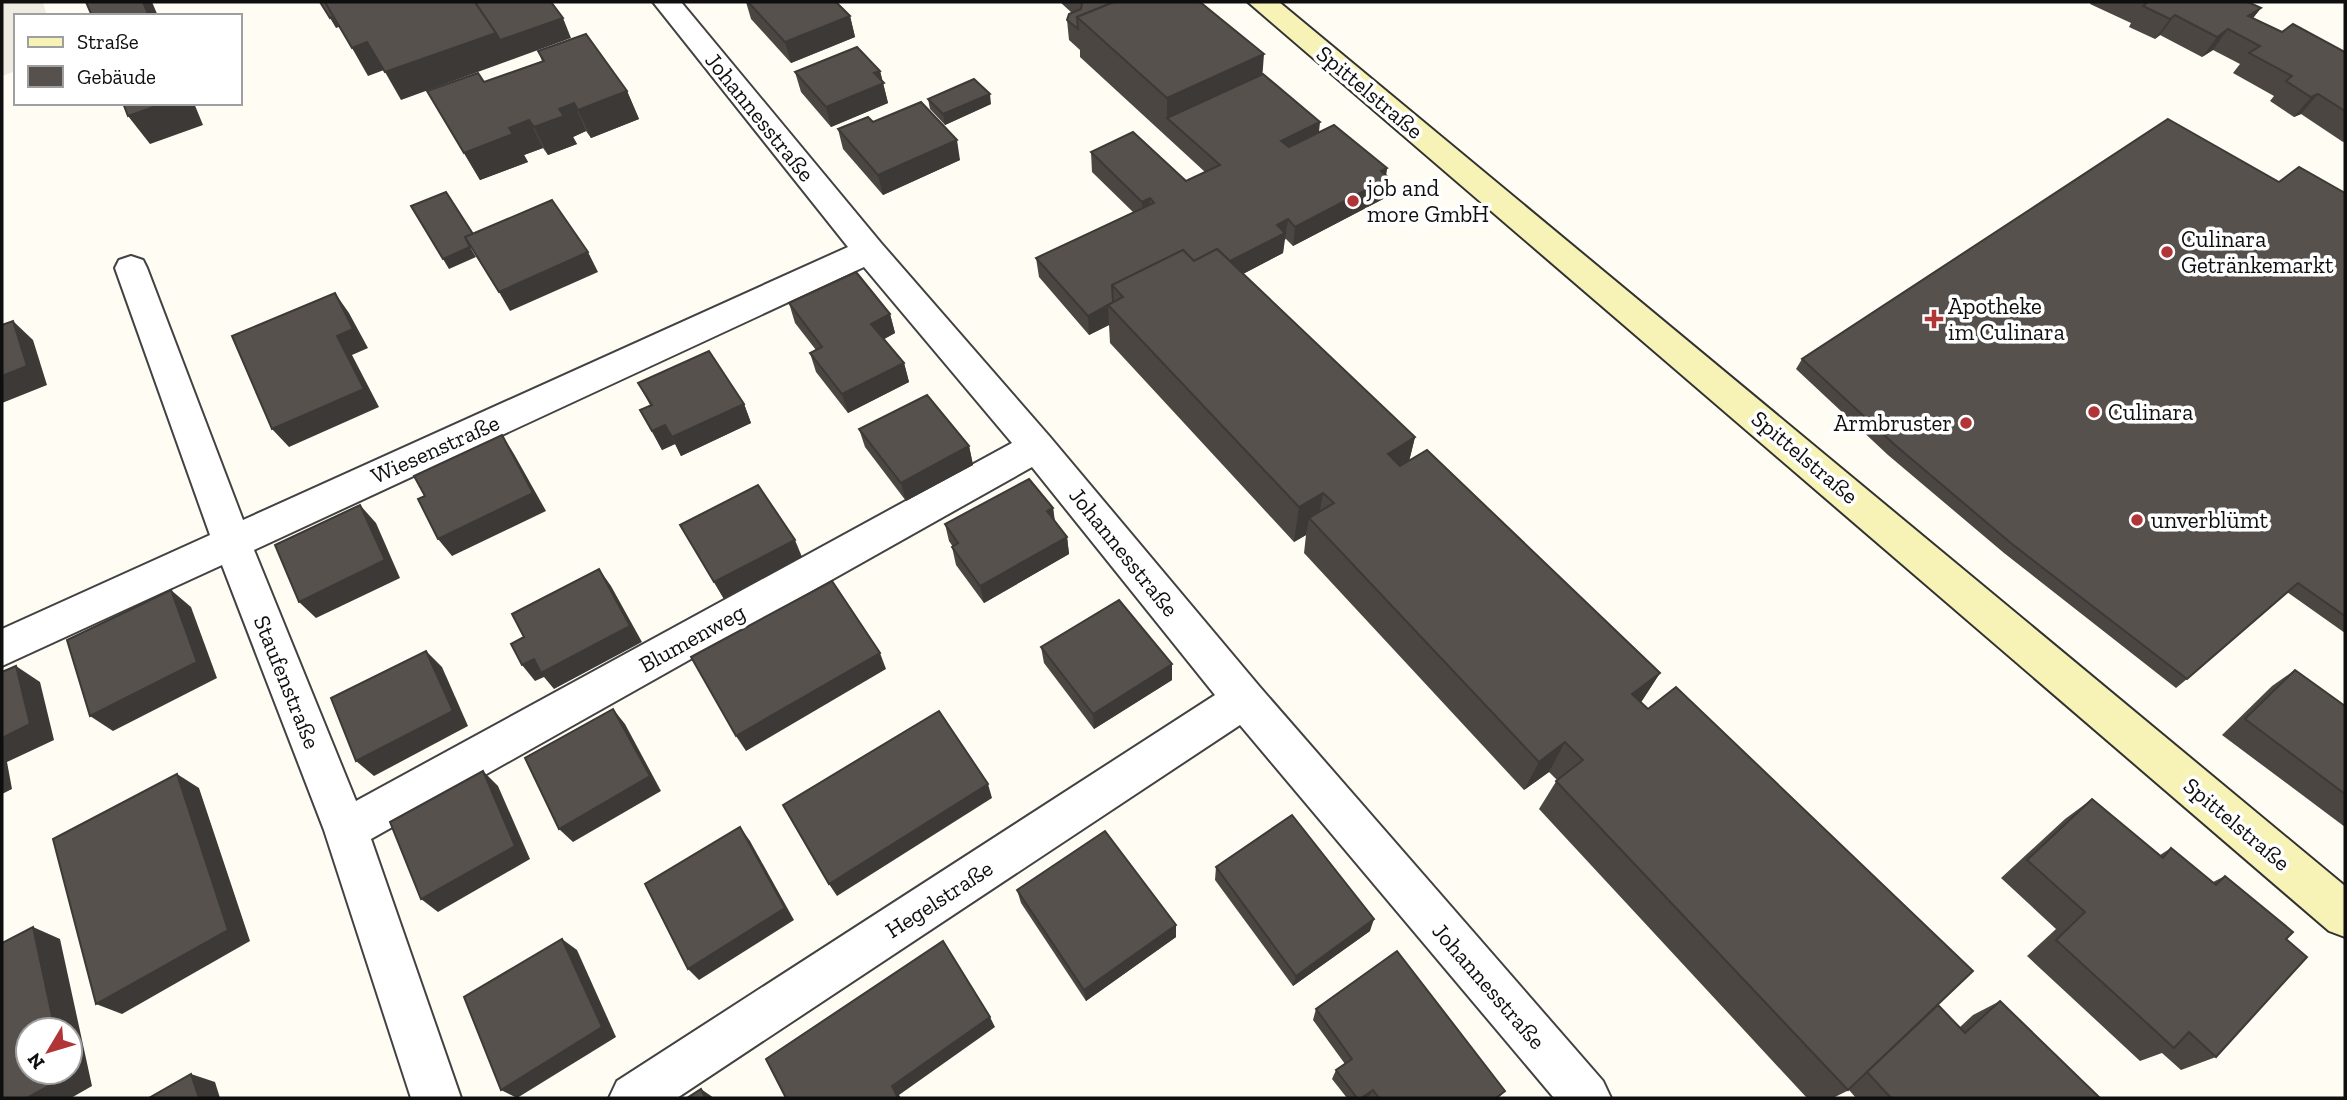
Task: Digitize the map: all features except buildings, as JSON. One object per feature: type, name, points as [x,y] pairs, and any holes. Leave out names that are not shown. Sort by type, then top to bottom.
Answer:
[{"type":"main road","name":"Spittelstraße","points":[[1262,2],[1707,374],[2345,915]]},
{"type":"street","name":"Johannesstraße","points":[[667,2],[869,251],[1037,447],[1244,699],[1586,1098]]},
{"type":"street","name":"Wiesenstraße","points":[[2,648],[869,251]]},
{"type":"street","name":"Staufenstraße","points":[[131,268],[232,542],[346,830],[436,1098]]},
{"type":"street","name":"Blumenweg","points":[[346,830],[1037,447]]},
{"type":"street","name":"Hegelstraße","points":[[634,1098],[1244,699]]},
{"type":"shaded area","points":[[2,2],[43,2],[46,14],[14,14],[14,72],[2,76]]},
{"type":"place","name":"job and more GmbH","points":[[1353,201]]},
{"type":"place","name":"Culinara Getränkemarkt","points":[[2167,252]]},
{"type":"place","name":"Apotheke im Culinara","points":[[1934,319]]},
{"type":"place","name":"Culinara","points":[[2094,412]]},
{"type":"place","name":"Armbruster","points":[[1966,423]]},
{"type":"place","name":"unverblümt","points":[[2137,520]]}]
